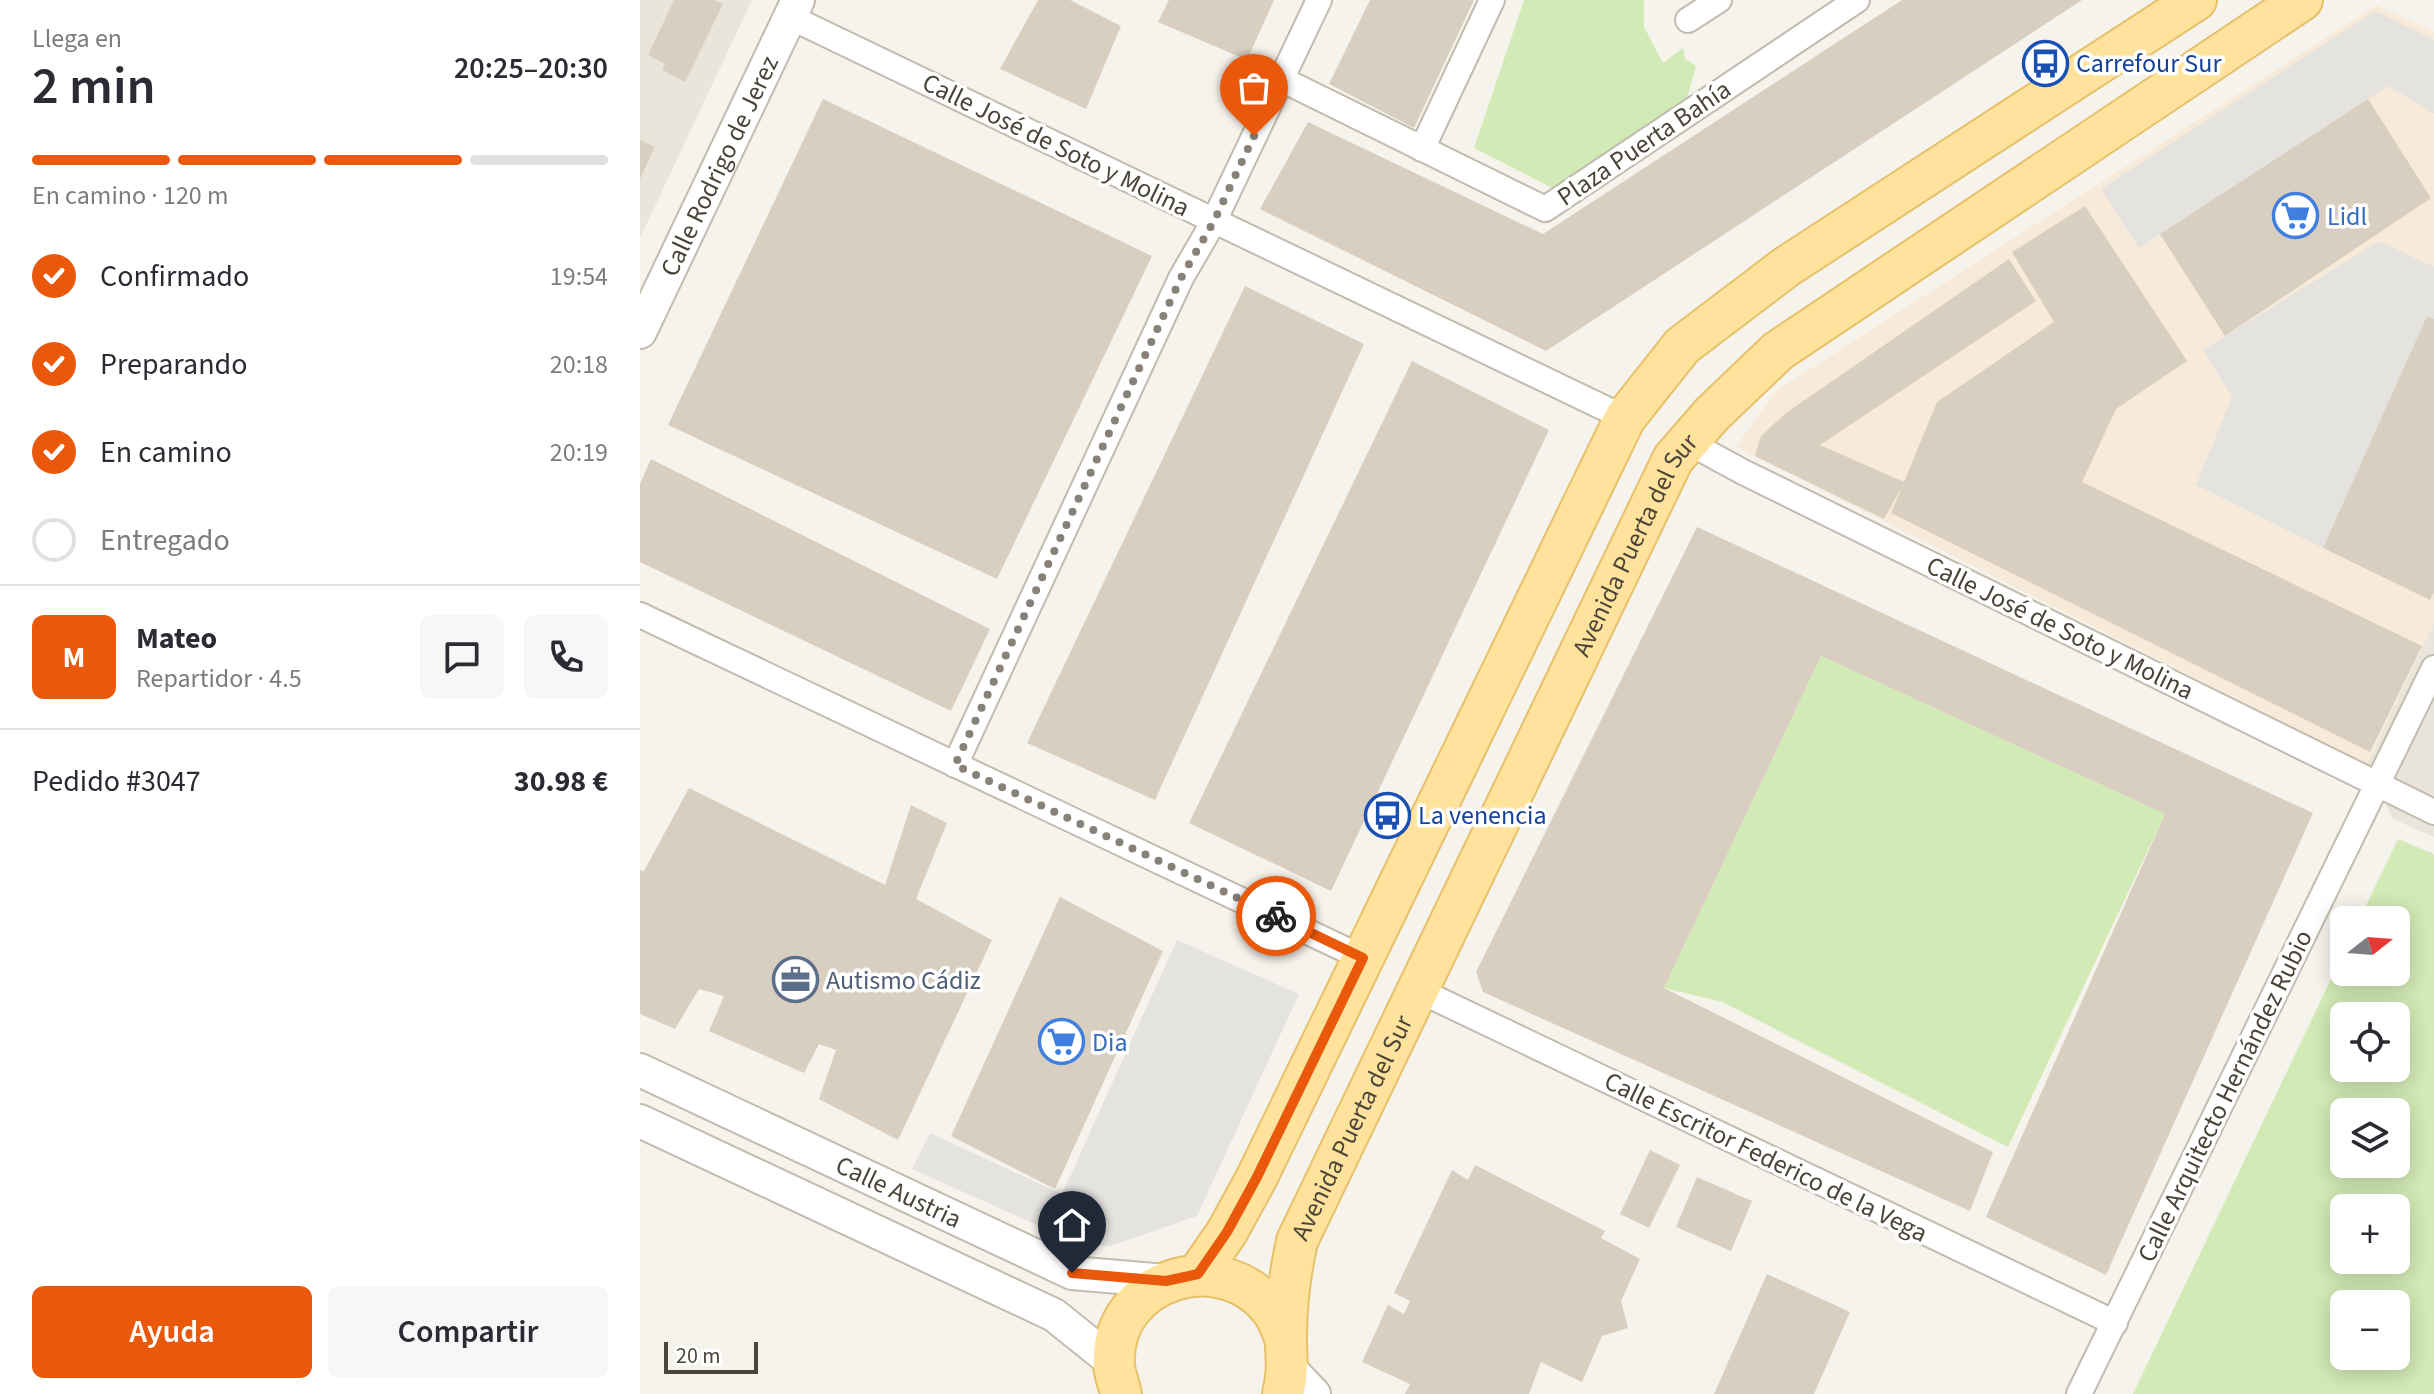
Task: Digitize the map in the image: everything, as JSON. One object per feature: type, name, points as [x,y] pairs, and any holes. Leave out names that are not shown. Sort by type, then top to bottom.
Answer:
[{"type":"main road","points":[[1117,1379],[1120,1330],[1138,1301],[1182,1278],[1227,1232],[1257,1177],[1625,418],[1682,346],[1786,267],[2196,0]]},
{"type":"main road","name":"Avenida Puerta del Sur","points":[[1293,1374],[1290,1272],[1297,1241],[1673,459],[1712,414],[1778,351],[2302,0]]},
{"type":"main road","name":"Avenida Puerta del Sur","points":[[1182,1278],[1228,1278],[1254,1292],[1274,1313],[1293,1374]]},
{"type":"street","points":[[955,765],[1181,278],[1214,221],[1319,0]]},
{"type":"street","points":[[1422,149],[1492,0]]},
{"type":"street","points":[[1688,20],[1719,0]]},
{"type":"street","name":"Plaza Puerta Bahía","points":[[1281,79],[1545,209],[1857,0]]},
{"type":"street","name":"Calle José de Soto y Molina","points":[[794,8],[1214,221],[1625,418]]},
{"type":"street","name":"Calle Rodrigo de Jerez","points":[[640,332],[648,293],[794,8]]},
{"type":"street","name":"Calle José de Soto y Molina","points":[[1688,442],[1743,472],[2434,812]]},
{"type":"street","points":[[640,615],[1363,958]]},
{"type":"street","name":"Calle Arquitecto Hernández Rubio","points":[[2079,1394],[2434,668]]},
{"type":"street","name":"Calle Escritor Federico de la Vega","points":[[1418,990],[2115,1323]]},
{"type":"street","name":"Calle Austria","points":[[640,1070],[1072,1273],[1182,1278]]},
{"type":"street","name":"Calle Austria","points":[[640,1121],[1046,1311],[1117,1379]]},
{"type":"shaded area","points":[[640,0],[752,0],[640,238]]},
{"type":"shaded area","points":[[2377,5],[2434,32],[2434,622],[2367,764],[1736,447],[1776,391]]},
{"type":"shaded area","points":[[2375,11],[2434,40],[2434,114],[2388,86],[2139,248],[2101,189]]},
{"type":"shaded area","points":[[2379,241],[2434,267],[2434,319],[2427,316],[2323,548],[2196,485],[2232,397],[2203,350]]},
{"type":"shaded area","points":[[2434,622],[2434,837],[2393,819],[2367,765]]},
{"type":"shaded area","points":[[1177,940],[1299,994],[1197,1216],[1110,1246],[1077,1243],[912,1169],[930,1133],[1062,1194]]},
{"type":"green space","points":[[1524,0],[1644,0],[1644,27],[1663,63],[1683,48],[1685,59],[1696,66],[1682,117],[1566,195],[1474,148]]},
{"type":"green space","points":[[1821,656],[2165,814],[2008,1147],[1722,1002],[1664,988]]},
{"type":"green space","points":[[2398,839],[2434,854],[2434,1394],[2133,1394],[2330,981],[2330,986],[2410,986],[2410,906],[2366,906]]},
{"type":"building","points":[[674,0],[714,0],[723,4],[685,82],[662,70],[665,64],[648,55]]},
{"type":"building","points":[[1038,0],[1070,0],[1121,26],[1086,109],[1000,69]]},
{"type":"building","points":[[1169,0],[1274,0],[1247,60],[1158,22]]},
{"type":"building","points":[[1370,0],[1474,0],[1414,128],[1329,84]]},
{"type":"building","points":[[1902,0],[2082,0],[1546,351],[1260,209],[1308,122],[1543,234]]},
{"type":"building","points":[[823,99],[1152,256],[997,579],[668,425]]},
{"type":"building","name":"Lidl","points":[[2368,99],[2431,198],[2225,336],[2160,234]]},
{"type":"building","points":[[640,140],[655,147],[640,179]]},
{"type":"building","points":[[2085,206],[2187,361],[2116,409],[2082,482],[2422,646],[2370,752],[1891,513],[1903,485],[1884,519],[1755,456],[1761,436],[1786,413],[2009,259],[2036,301],[1820,445],[1904,482],[1937,402],[2054,322],[2012,252]]},
{"type":"building","points":[[1245,286],[1364,344],[1155,800],[1027,743]]},
{"type":"building","points":[[2427,316],[2434,319],[2434,592],[2430,600],[2323,548]]},
{"type":"building","points":[[1412,361],[1549,430],[1331,891],[1189,823]]},
{"type":"building","points":[[651,459],[990,629],[951,711],[640,562],[640,484]]},
{"type":"building","points":[[1697,527],[2313,813],[2106,1275],[1986,1217],[2165,814],[1821,656],[1664,988],[1993,1152],[1970,1211],[1483,992],[1476,972]]},
{"type":"building","points":[[689,788],[885,885],[911,805],[947,823],[916,899],[992,940],[898,1140],[819,1099],[836,1050],[819,1044],[804,1073],[709,1031],[724,996],[699,989],[675,1029],[640,1014],[640,870],[644,871]]},
{"type":"building","points":[[1060,897],[1163,951],[1055,1189],[951,1136]]},
{"type":"building","points":[[1650,1150],[1680,1165],[1649,1228],[1620,1214]]},
{"type":"building","points":[[1475,1165],[1605,1231],[1601,1238],[1640,1259],[1621,1301],[1628,1328],[1602,1336],[1582,1382],[1541,1362],[1529,1394],[1405,1394],[1410,1384],[1362,1362],[1388,1305],[1404,1314],[1410,1301],[1394,1293],[1452,1170],[1468,1180]]},
{"type":"building","points":[[1697,1177],[1752,1201],[1731,1251],[1676,1227]]},
{"type":"building","points":[[1767,1274],[1850,1312],[1814,1394],[1714,1394]]},
{"type":"way so far","points":[[1254,136],[1214,221],[1181,278],[955,765],[1276,916]]},
{"type":"place","name":"Carrefour Sur","points":[[2045,63]]},
{"type":"place","name":"Lidl","points":[[2296,216]]},
{"type":"place","name":"La venencia","points":[[1387,815]]},
{"type":"place","name":"Autismo Cádiz","points":[[795,980]]},
{"type":"place","name":"Dia","points":[[1061,1042]]},
{"type":"route","points":[[1072,1273],[1166,1281],[1198,1274],[1227,1232],[1257,1177],[1363,958],[1276,916]]}]
